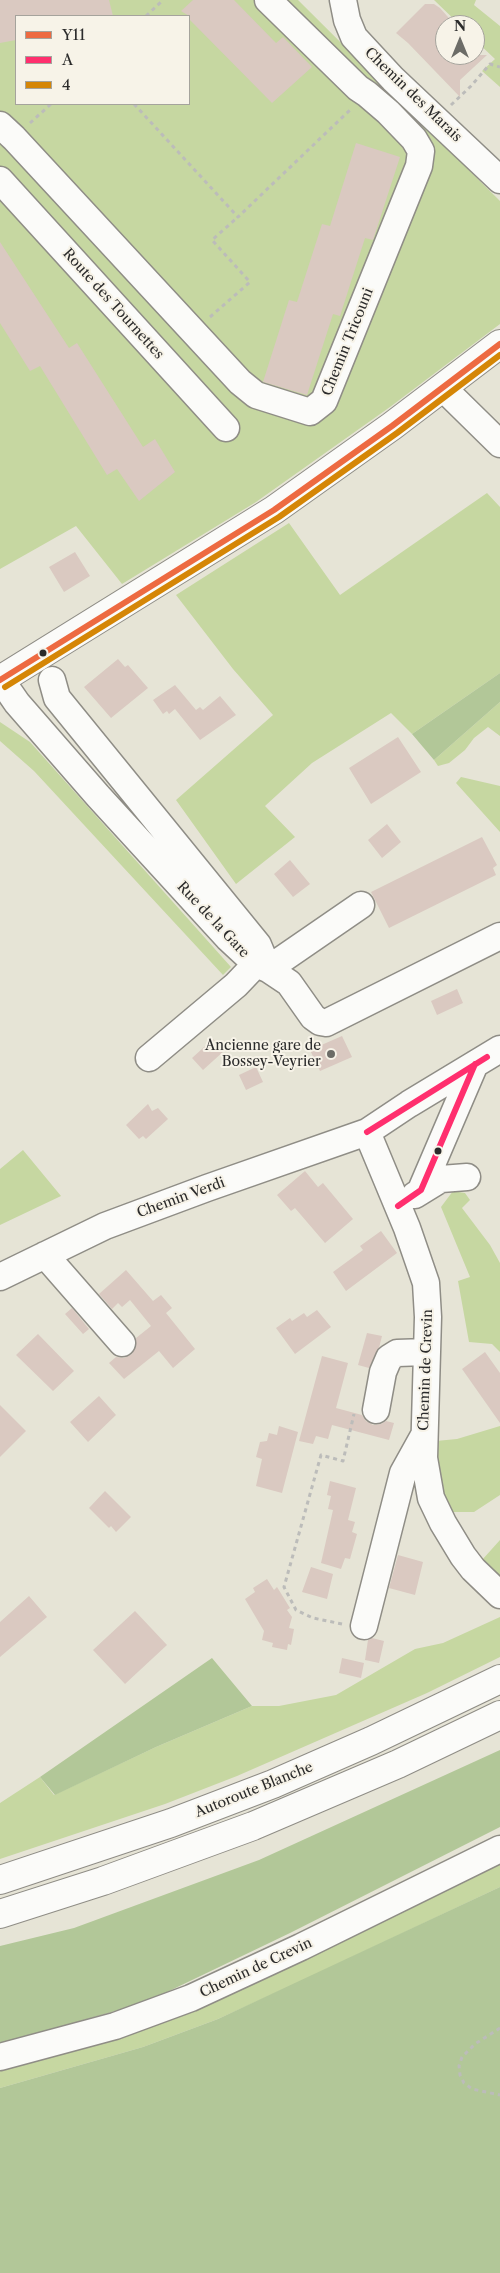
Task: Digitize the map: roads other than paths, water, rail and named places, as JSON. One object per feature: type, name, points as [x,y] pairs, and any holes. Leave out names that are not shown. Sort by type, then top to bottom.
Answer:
[{"type":"main road","points":[[0,680],[274,510],[443,388],[500,344]]},
{"type":"main road","name":"Autoroute Blanche","points":[[0,1880],[154,1829],[273,1784],[371,1741],[500,1679]]},
{"type":"main road","points":[[0,1914],[103,1881],[252,1826],[398,1764],[500,1715]]},
{"type":"street","name":"Chemin Tricouni","points":[[0,126],[20,145],[240,382],[256,395],[310,412],[324,401],[419,166],[421,151],[414,139],[367,94],[358,88],[268,0]]},
{"type":"street","name":"Chemin des Marais","points":[[343,0],[346,20],[354,37],[393,78],[500,180]]},
{"type":"street","name":"Route des Tournettes","points":[[0,180],[226,428]]},
{"type":"street","points":[[443,388],[500,444]]},
{"type":"street","name":"Rue de la Gare","points":[[0,680],[17,703],[98,796],[239,950],[288,984],[313,1017],[320,1022],[326,1023],[500,936]]},
{"type":"street","points":[[52,680],[57,698],[258,945],[262,967]]},
{"type":"street","points":[[98,796],[120,776]]},
{"type":"street","points":[[150,1058],[236,985],[361,905]]},
{"type":"street","name":"Chemin Verdi","points":[[0,1276],[106,1226],[207,1188],[367,1132],[500,1049]]},
{"type":"street","points":[[421,1190],[475,1064]]},
{"type":"street","name":"Chemin de Crevin","points":[[367,1132],[418,1254],[426,1283],[428,1317],[424,1435],[425,1472],[431,1498],[463,1556],[473,1569],[500,1595]]},
{"type":"street","points":[[398,1206],[441,1179],[467,1177]]},
{"type":"street","points":[[45,1255],[122,1343]]},
{"type":"street","points":[[377,1405],[383,1372],[389,1358],[397,1353],[426,1352]]},
{"type":"street","points":[[364,1626],[403,1473],[424,1435]]},
{"type":"street","name":"Chemin de Crevin","points":[[0,2057],[114,2026],[191,1998],[353,1922],[500,1849]]},
{"type":"place","name":"Ancienne gare de Bossey-Veyrier","points":[[331,1054]]}]
